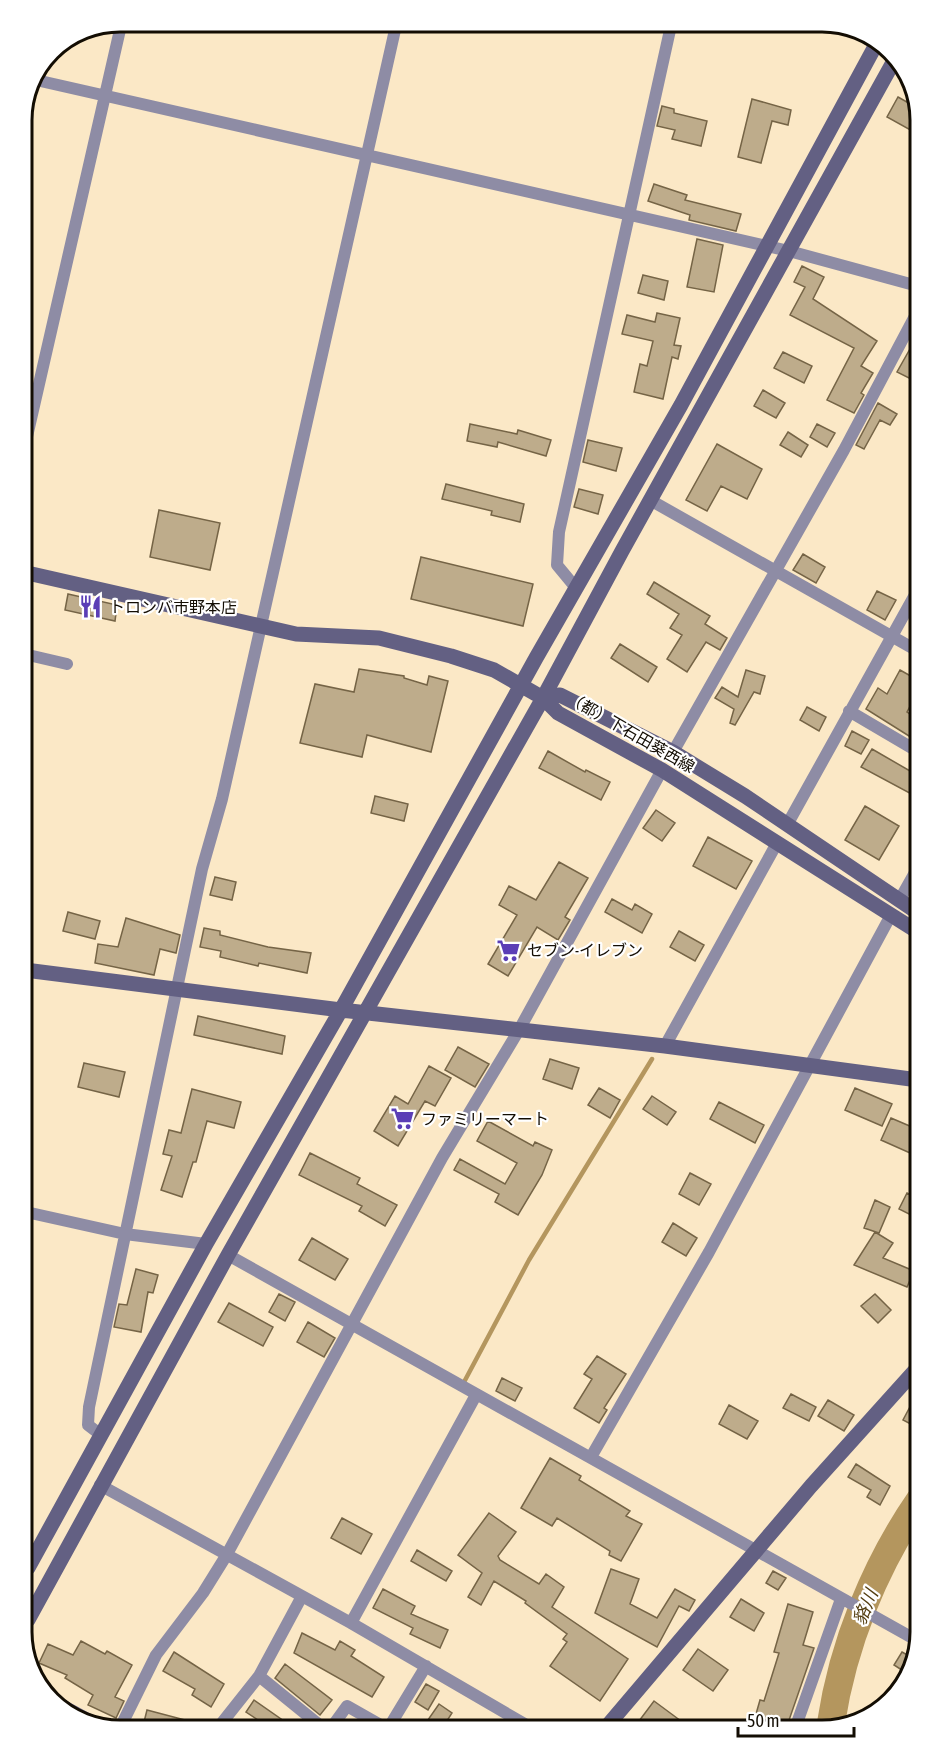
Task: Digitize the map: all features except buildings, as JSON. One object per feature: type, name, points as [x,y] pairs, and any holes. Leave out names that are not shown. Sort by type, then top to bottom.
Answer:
[{"type":"street","points":[[32,415],[120,31]]},
{"type":"street","points":[[101,1435],[88,1425],[89,1407],[125,1234],[202,869],[222,799],[395,31]]},
{"type":"street","points":[[576,588],[557,565],[559,532],[670,32]]},
{"type":"street","points":[[31,1562],[206,1244],[341,1010],[767,247],[874,48]]},
{"type":"street","points":[[31,1614],[228,1255],[543,698],[650,500],[891,65]]},
{"type":"street","points":[[41,81],[366,157],[789,251],[910,284]]},
{"type":"street","points":[[673,752],[844,450],[910,325]]},
{"type":"street","points":[[650,500],[910,647]]},
{"type":"street","points":[[32,575],[296,634],[379,638],[451,656],[494,670],[520,687],[543,698]]},
{"type":"street","points":[[787,825],[910,604]]},
{"type":"street","points":[[32,656],[68,664]]},
{"type":"street","name":"（都）下石田葵西線","points":[[543,698],[560,695],[673,752],[910,907]]},
{"type":"street","name":"（都）下石田葵西線","points":[[543,698],[558,713],[662,770],[910,927]]},
{"type":"street","points":[[849,711],[910,747]]},
{"type":"street","points":[[124,1719],[156,1655],[203,1593],[226,1556],[442,1158],[519,1030],[662,770]]},
{"type":"street","points":[[665,1046],[777,843]]},
{"type":"street","points":[[900,901],[910,882]]},
{"type":"street","points":[[591,1457],[709,1252],[891,915]]},
{"type":"street","points":[[31,971],[341,1010],[665,1046],[910,1079]]},
{"type":"street","points":[[31,1213],[125,1234],[206,1244]]},
{"type":"street","points":[[228,1255],[910,1636]]},
{"type":"street","points":[[613,1720],[811,1486],[910,1376]]},
{"type":"street","points":[[351,1623],[476,1395]]},
{"type":"street","points":[[100,1485],[301,1598],[351,1623],[517,1720]]},
{"type":"street","points":[[226,1719],[259,1676],[301,1598]]},
{"type":"street","points":[[798,1720],[845,1600]]},
{"type":"street","points":[[394,1719],[426,1666]]},
{"type":"street","points":[[259,1676],[312,1719]]},
{"type":"street","points":[[337,1719],[347,1706],[371,1719]]},
{"type":"waterway","points":[[463,1384],[529,1260],[652,1059]]},
{"type":"waterway","name":"貉川","points":[[832,1719],[844,1664],[863,1606],[889,1551],[910,1516]]},
{"type":"place","name":"トロンバ市野本店","points":[[91,607]]},
{"type":"place","name":"セブン-イレブン","points":[[509,950]]},
{"type":"place","name":"ファミリーマート","points":[[403,1119]]}]
